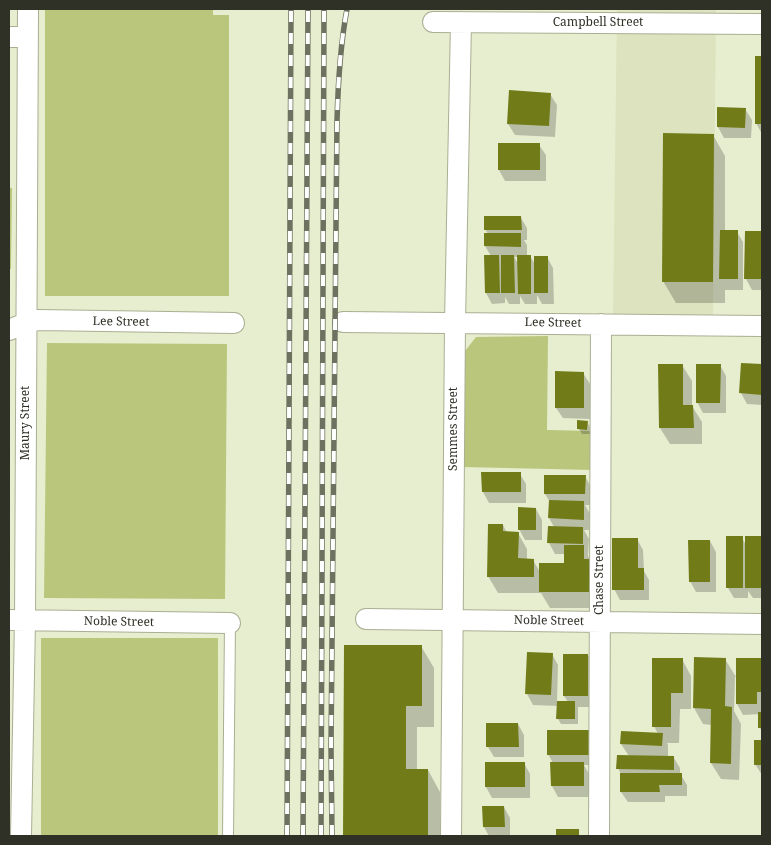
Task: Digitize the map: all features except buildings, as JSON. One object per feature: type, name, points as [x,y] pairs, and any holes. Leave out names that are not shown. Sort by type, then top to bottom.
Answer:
[{"type":"street","name":"Maury Street","points":[[21,836],[17,620],[18,37],[28,9]]},
{"type":"street","name":"Campbell Street","points":[[433,22],[762,24]]},
{"type":"street","name":"Semmes Street","points":[[451,836],[455,322],[461,22]]},
{"type":"street","name":"Lee Street","points":[[18,327],[38,320],[234,323]]},
{"type":"street","name":"Lee Street","points":[[343,322],[762,326]]},
{"type":"street","name":"Chase Street","points":[[599,836],[601,324]]},
{"type":"street","name":"Noble Street","points":[[366,619],[762,624]]},
{"type":"street","name":"Noble Street","points":[[17,620],[230,623]]},
{"type":"lane","points":[[228,836],[230,623]]},
{"type":"shaded area","points":[[617,9],[716,9],[713,317],[613,315]]},
{"type":"green space","points":[[45,9],[213,9],[213,15],[229,15],[229,296],[45,296]]},
{"type":"green space","points":[[9,188],[12,188],[11,269],[9,269]]},
{"type":"green space","points":[[548,336],[547,430],[594,431],[593,470],[463,467],[465,351],[476,337]]},
{"type":"green space","points":[[47,343],[227,344],[225,599],[44,598]]},
{"type":"green space","points":[[41,638],[218,638],[218,836],[41,836]]},
{"type":"railway","points":[[287,836],[291,9]]},
{"type":"railway","points":[[303,836],[308,9]]},
{"type":"railway","points":[[321,836],[324,9]]},
{"type":"railway","points":[[332,836],[331,746],[337,121],[340,65],[347,9]]}]
